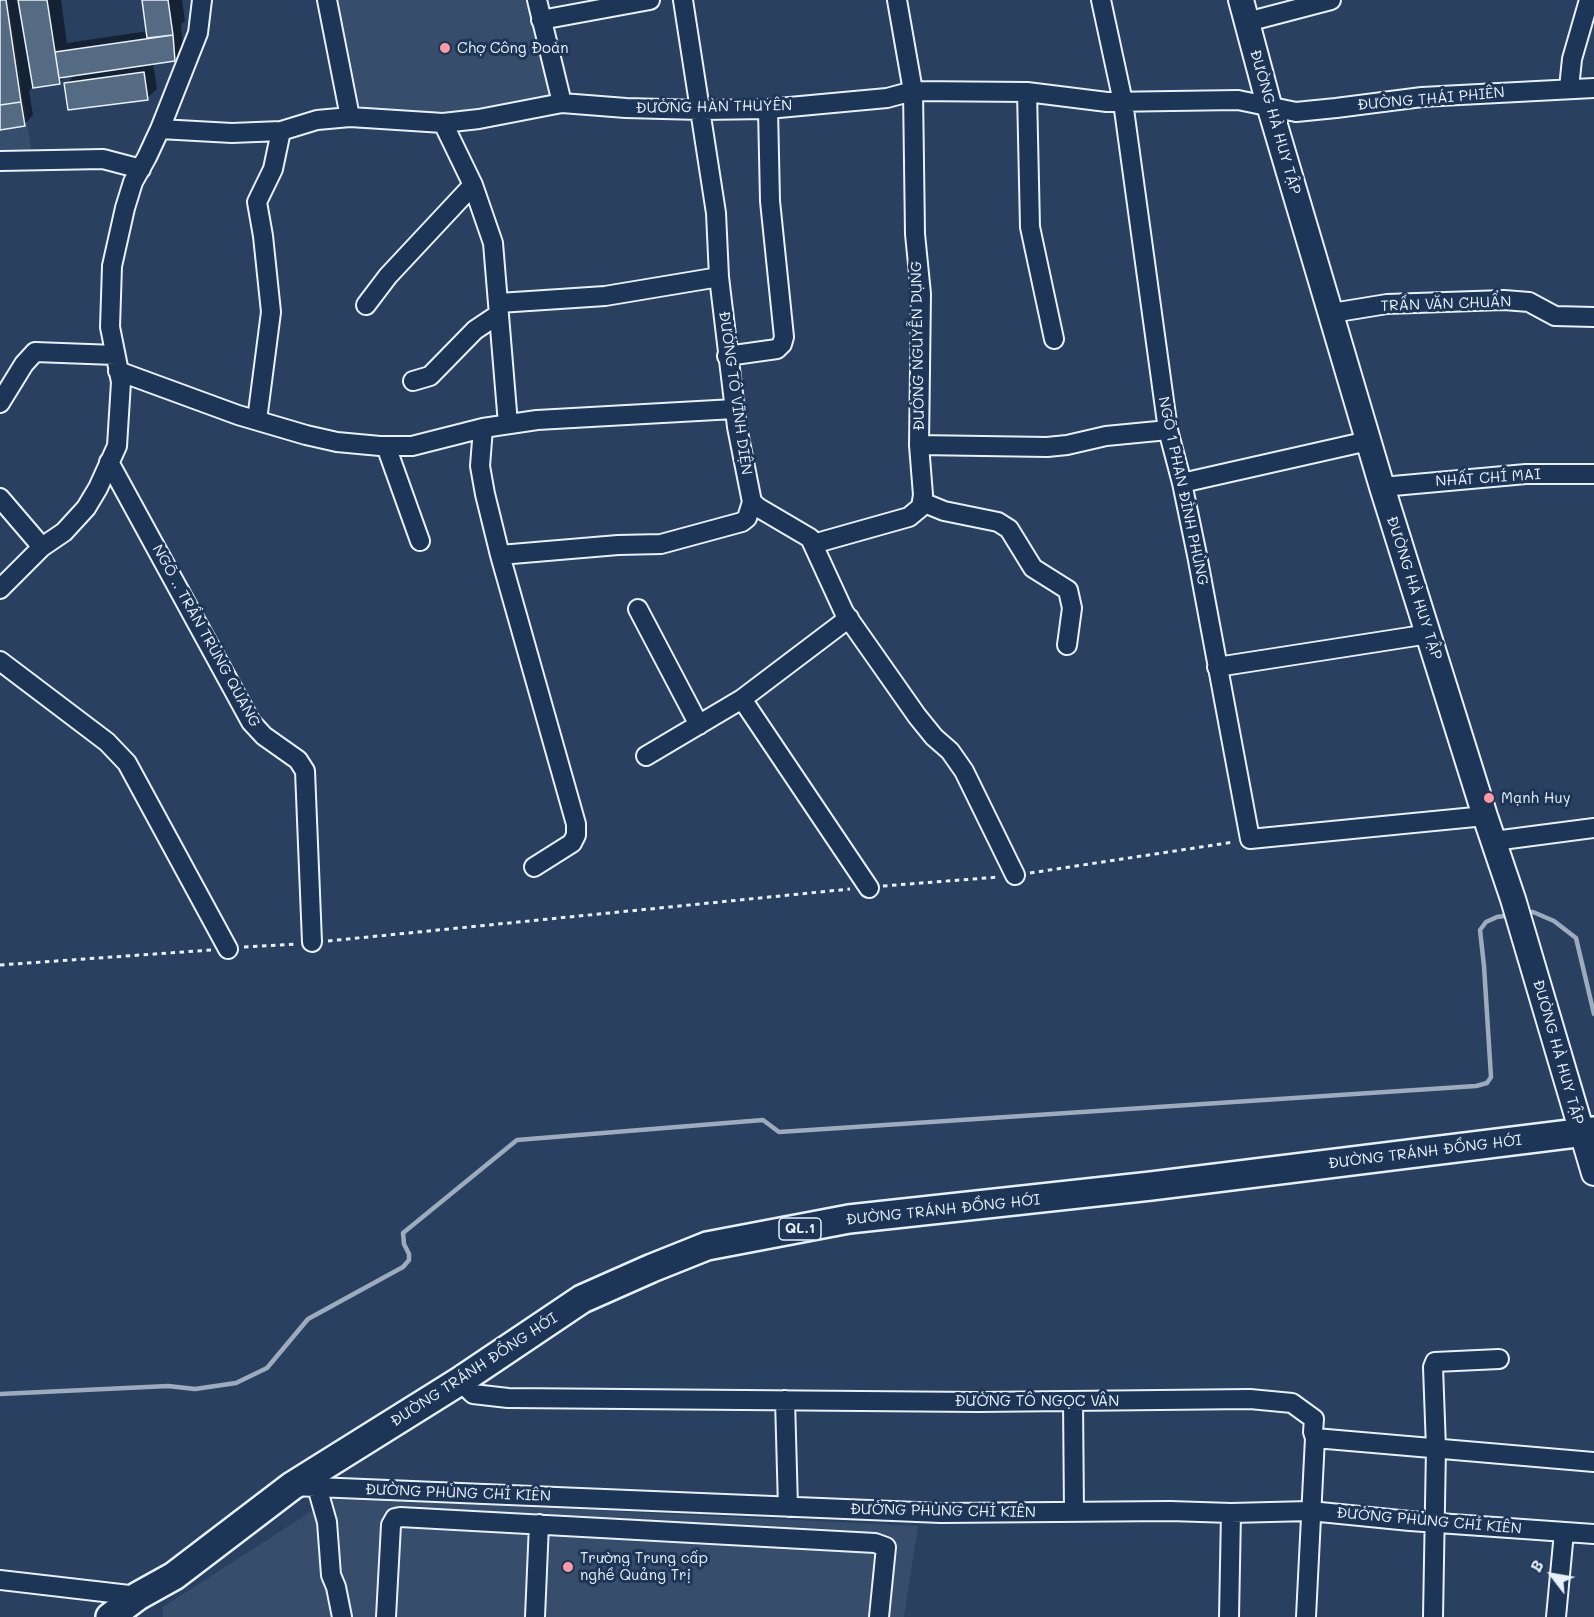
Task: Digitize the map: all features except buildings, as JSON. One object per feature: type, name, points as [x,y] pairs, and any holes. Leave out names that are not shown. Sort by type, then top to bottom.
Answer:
[{"type":"highway","name":"ĐƯỜNG TRÁNH ĐỒNG HỚI","points":[[110,1617],[582,1299],[707,1246],[849,1220],[1151,1186],[1587,1132]]},
{"type":"main road","name":"ĐƯỜNG HÀ HUY TẬP","points":[[1244,11],[1269,105],[1368,441],[1587,1132],[1594,1173]]},
{"type":"street","points":[[0,589],[42,547],[64,532],[86,508],[117,446],[121,382],[110,327],[112,266],[133,182],[160,129],[198,33],[202,0]]},
{"type":"street","points":[[327,0],[350,117]]},
{"type":"street","points":[[537,0],[562,103]]},
{"type":"street","points":[[541,20],[650,0]]},
{"type":"street","name":"ĐƯỜNG TÔ VĨNH DIỆN","points":[[683,0],[716,213],[719,277],[734,409],[752,502]]},
{"type":"street","name":"ĐƯỜNG NGUYỄN DỤNG","points":[[897,0],[913,91],[915,234],[921,294],[919,445],[922,502]]},
{"type":"street","name":"NGÕ 1 PHAN ĐÌNH PHÙNG","points":[[1101,0],[1123,102],[1168,430],[1197,555],[1250,839]]},
{"type":"street","points":[[1244,11],[1331,0]]},
{"type":"street","points":[[1569,88],[1572,59],[1589,0]]},
{"type":"street","name":"ĐƯỜNG THÁI PHIÊN","points":[[1269,105],[1296,112],[1422,97],[1594,88]]},
{"type":"street","name":"ĐƯỜNG HÀN THUYÊN","points":[[160,129],[232,133],[281,131],[317,120],[350,117],[442,123],[562,103],[626,108],[768,109],[887,98],[913,91],[1027,92],[1107,102],[1238,100],[1269,105]]},
{"type":"street","points":[[1027,92],[1030,227],[1054,339]]},
{"type":"street","points":[[727,356],[777,349],[784,337],[770,201],[768,109]]},
{"type":"street","points":[[442,123],[473,185],[493,243],[508,424]]},
{"type":"street","points":[[257,420],[271,312],[257,202],[273,169],[281,131]]},
{"type":"street","points":[[0,161],[103,159],[141,169]]},
{"type":"street","points":[[366,305],[388,276],[473,185]]},
{"type":"street","points":[[413,381],[430,376],[499,308],[605,296],[719,277]]},
{"type":"street","name":"TRẦN VĂN CHUẨN","points":[[1332,314],[1387,304],[1504,300],[1529,302],[1555,316],[1594,317]]},
{"type":"street","points":[[0,403],[24,364],[35,352],[117,363],[257,420],[337,442],[386,446],[412,446],[483,428],[570,417],[734,409]]},
{"type":"street","points":[[483,428],[480,466],[500,555],[576,824],[576,835],[572,843],[534,867]]},
{"type":"street","points":[[919,445],[1047,447],[1106,436],[1168,430]]},
{"type":"street","points":[[1182,483],[1368,441]]},
{"type":"street","points":[[386,446],[420,541]]},
{"type":"street","name":"NGÕ .. TRẦN TRÙNG QUANG","points":[[109,462],[250,722],[264,736],[298,760],[305,771],[312,942]]},
{"type":"street","name":"NHẤT CHÍ MAI","points":[[1382,487],[1526,474],[1594,474]]},
{"type":"street","points":[[0,498],[42,547]]},
{"type":"street","points":[[500,555],[618,545],[661,544],[742,522],[747,518],[752,502],[810,538],[849,618],[917,716],[934,737],[950,751],[964,771],[1015,875]]},
{"type":"street","points":[[813,544],[909,517],[921,507],[922,502],[944,511],[998,522],[1009,529],[1033,568],[1068,590],[1072,608],[1067,645]]},
{"type":"street","points":[[638,609],[699,725]]},
{"type":"street","points":[[646,756],[742,699],[849,618]]},
{"type":"street","points":[[1217,667],[1429,634]]},
{"type":"street","points":[[0,661],[106,742],[127,763],[228,949]]},
{"type":"street","points":[[742,699],[869,888]]},
{"type":"street","points":[[1250,839],[1485,816]]},
{"type":"street","points":[[1494,841],[1594,828]]},
{"type":"street","points":[[1433,1617],[1436,1448],[1433,1365],[1436,1362],[1499,1359]]},
{"type":"street","name":"ĐƯỜNG TÔ NGỌC VÂN","points":[[460,1381],[473,1394],[508,1398],[1073,1401],[1250,1399],[1292,1403],[1314,1419],[1312,1432],[1315,1438]]},
{"type":"street","points":[[785,1400],[788,1507]]},
{"type":"street","points":[[1073,1401],[1074,1512]]},
{"type":"street","points":[[1306,1617],[1315,1438],[1594,1462]]},
{"type":"street","points":[[305,1487],[327,1522],[331,1575],[342,1617]]},
{"type":"street","name":"ĐƯỜNG PHÙNG CHÍ KIÊN","points":[[305,1487],[941,1513],[1310,1511],[1434,1523],[1594,1534]]},
{"type":"street","points":[[1229,1617],[1231,1513]]},
{"type":"street","points":[[386,1617],[389,1541],[392,1521],[395,1518],[539,1524],[882,1545],[886,1547],[879,1617]]},
{"type":"street","points":[[535,1617],[539,1524]]},
{"type":"street","points":[[1557,1617],[1564,1532]]},
{"type":"street","points":[[0,1580],[138,1596]]},
{"type":"path","points":[[0,965],[312,942],[1015,875],[1250,839]]},
{"type":"shaded area","points":[[0,0],[8,0],[32,154],[0,155]]},
{"type":"shaded area","name":"Chợ Công Đoàn","points":[[337,0],[537,0],[551,96],[445,115],[359,112]]},
{"type":"shaded area","name":"Trường Trung cấp nghề Quảng Trị","points":[[341,1492],[546,1508],[918,1526],[904,1617],[163,1617],[163,1607]]},
{"type":"waterway","points":[[1526,913],[1533,912],[1554,921],[1576,938],[1594,1014]]},
{"type":"waterway","points":[[0,1394],[168,1386],[195,1389],[236,1383],[267,1368],[308,1319],[403,1267],[409,1260],[403,1233],[517,1140],[763,1120],[779,1132],[1476,1086],[1487,1083],[1491,1077],[1480,930],[1486,922],[1497,917],[1511,915]]},
{"type":"place","name":"Chợ Công Đoàn","points":[[445,48]]},
{"type":"place","name":"Mạnh Huy","points":[[1489,798]]},
{"type":"place","name":"Trường Trung cấp nghề Quảng Trị","points":[[568,1567]]}]
